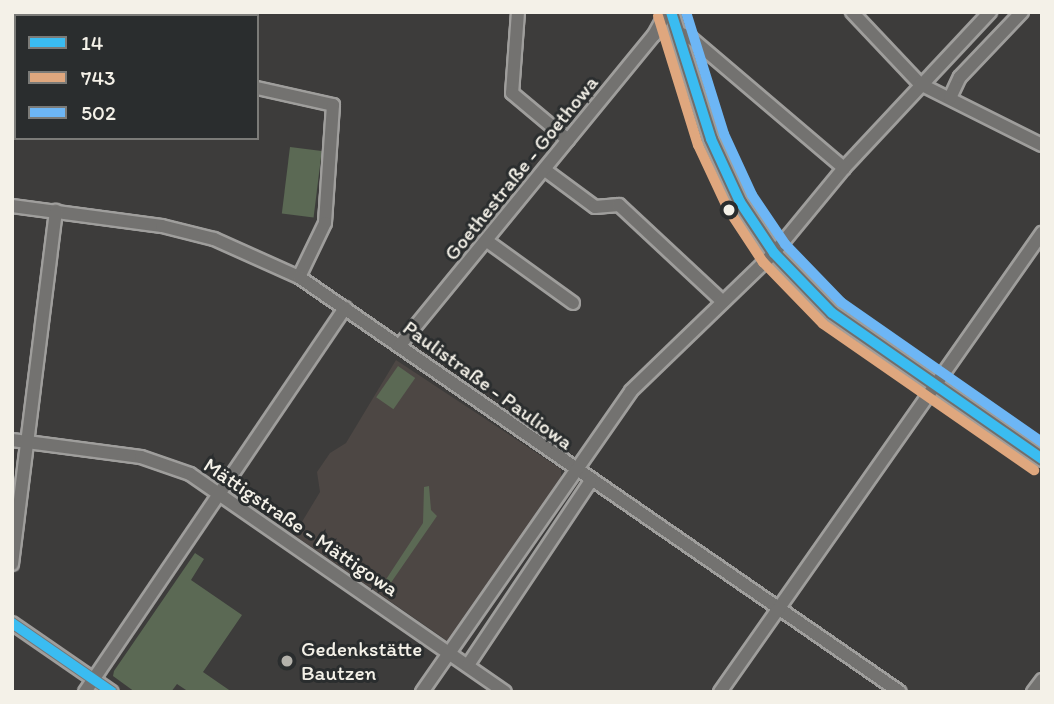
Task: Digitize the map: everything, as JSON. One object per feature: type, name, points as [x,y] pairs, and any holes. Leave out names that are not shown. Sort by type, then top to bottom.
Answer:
[{"type":"main road","points":[[669,12],[711,139],[740,202],[774,253],[832,313],[934,387],[1042,459]]},
{"type":"street","points":[[518,12],[512,93],[568,140]]},
{"type":"street","name":"Goethestraße - Goethowa","points":[[400,345],[487,242],[654,35],[669,12]]},
{"type":"street","points":[[852,12],[920,84],[1042,145]]},
{"type":"street","points":[[422,692],[631,391],[774,253],[844,168],[990,12]]},
{"type":"street","points":[[950,98],[960,77],[1022,12]]},
{"type":"street","points":[[677,32],[691,38],[844,168]]},
{"type":"street","points":[[259,88],[333,105],[325,223],[299,277]]},
{"type":"street","points":[[545,170],[595,207],[619,205],[723,302]]},
{"type":"street","name":"Paulistraße - Pauliowa","points":[[12,206],[162,226],[214,239],[299,277],[400,345],[575,472],[900,692]]},
{"type":"street","points":[[12,564],[56,211]]},
{"type":"street","points":[[720,692],[1042,233]]},
{"type":"street","points":[[487,242],[573,303]]},
{"type":"street","points":[[85,692],[345,308]]},
{"type":"street","name":"Mättigstraße - Mättigowa","points":[[12,440],[156,460],[220,491],[505,692]]},
{"type":"street","points":[[468,665],[590,482]]},
{"type":"street","points":[[12,624],[112,692]]},
{"type":"street","points":[[1033,692],[1042,680]]},
{"type":"shaded area","points":[[396,360],[561,469],[561,482],[449,642],[294,535],[320,492],[317,472],[330,453],[346,443]]},
{"type":"green space","points":[[290,147],[322,151],[314,217],[282,214]]},
{"type":"green space","points":[[398,366],[415,378],[393,409],[376,397]]},
{"type":"green space","points":[[429,486],[431,510],[437,516],[388,587],[383,584],[423,523],[424,487]]},
{"type":"green space","points":[[195,553],[204,559],[191,580],[242,615],[203,672],[232,692],[189,692],[177,684],[171,692],[135,692],[113,676],[114,671]]},
{"type":"transit line","name":"14","points":[[671,12],[711,139],[740,202],[774,253],[832,313],[1042,459]]},
{"type":"transit line","name":"502","points":[[686,12],[724,134],[752,195],[785,244],[841,302],[1042,442]]},
{"type":"transit line","name":"743","points":[[658,16],[698,145],[728,209],[763,262],[823,324],[1034,470]]},
{"type":"transit line","name":"14","points":[[12,623],[112,692]]},
{"type":"place","name":"Gedenkstätte Bautzen","points":[[287,661]]}]
